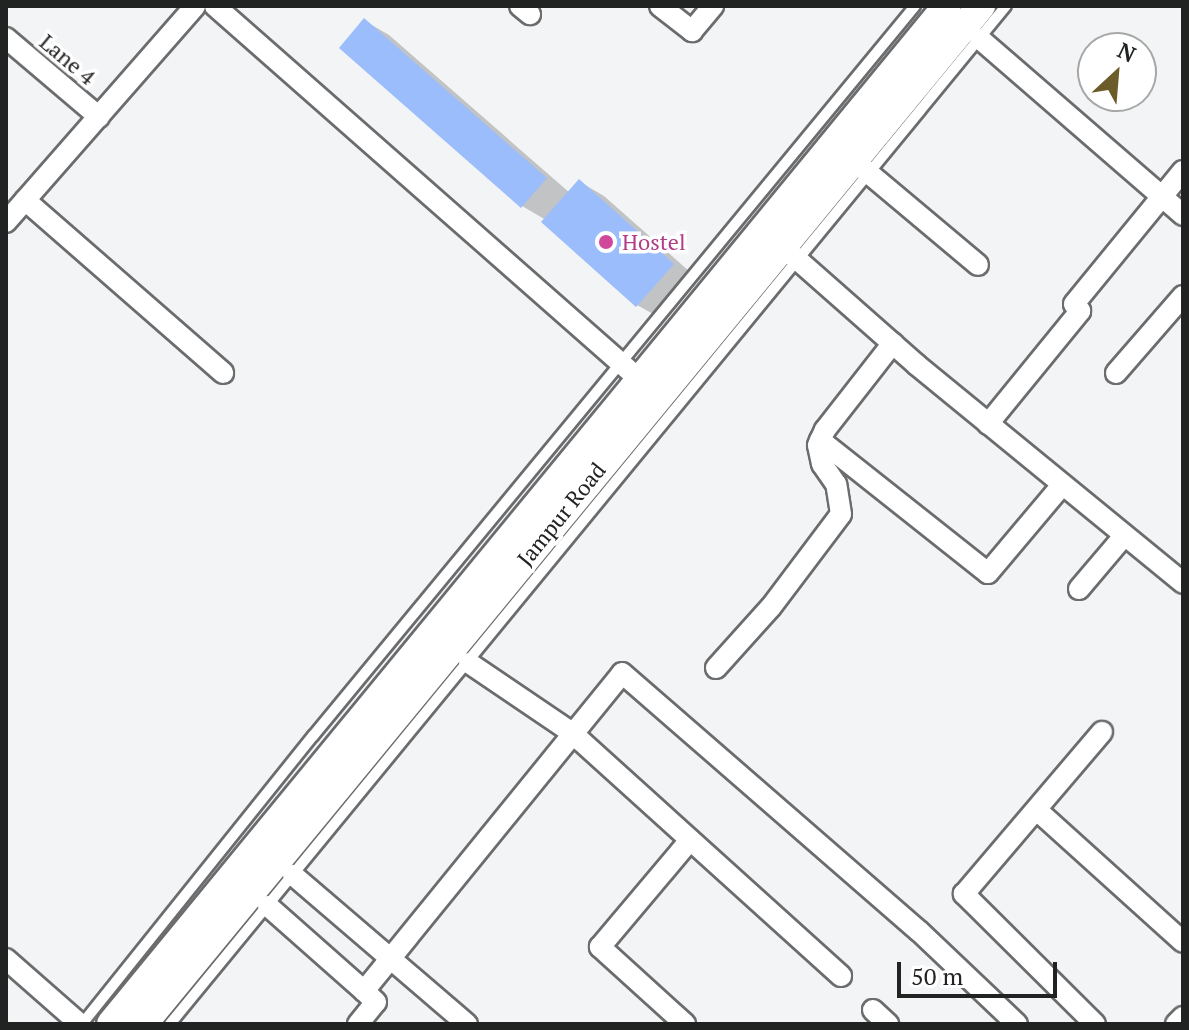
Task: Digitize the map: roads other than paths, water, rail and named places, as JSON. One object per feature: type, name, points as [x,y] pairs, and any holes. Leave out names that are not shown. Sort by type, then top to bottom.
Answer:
[{"type":"main road","name":"Jampur Road","points":[[111,1024],[631,371],[947,6]]},
{"type":"main road","name":"Jampur Road","points":[[143,1024],[791,254],[862,167],[981,6]]},
{"type":"street","points":[[6,222],[195,6]]},
{"type":"street","points":[[215,6],[631,371]]},
{"type":"street","points":[[660,6],[692,31],[713,6]]},
{"type":"street","name":"Lane 4","points":[[6,38],[99,117]]},
{"type":"street","points":[[980,39],[1183,215]]},
{"type":"street","points":[[862,167],[978,265]]},
{"type":"street","points":[[988,424],[1080,311],[1074,304],[1183,171]]},
{"type":"street","points":[[25,200],[223,373]]},
{"type":"street","points":[[791,254],[988,424],[1183,583]]},
{"type":"street","points":[[1116,373],[1183,296]]},
{"type":"street","points":[[716,668],[771,607],[841,514],[836,484],[822,464],[820,440],[893,343]]},
{"type":"street","points":[[820,440],[988,573],[1062,485]]},
{"type":"street","points":[[1079,589],[1124,536]]},
{"type":"street","points":[[469,663],[571,732],[841,976]]},
{"type":"street","points":[[364,991],[571,732],[622,673],[919,931],[1017,1024]]},
{"type":"street","points":[[1095,1024],[964,894],[1038,811],[1102,732]]},
{"type":"street","points":[[1038,811],[1183,942]]},
{"type":"street","points":[[685,1024],[600,947],[690,840]]},
{"type":"street","points":[[293,875],[467,1024]]},
{"type":"street","points":[[268,906],[376,1002],[358,1024]]},
{"type":"street","points":[[6,959],[81,1024]]},
{"type":"street","points":[[1176,1024],[1183,1017]]},
{"type":"lane","points":[[81,1024],[313,736],[631,371],[915,6]]},
{"type":"lane","points":[[862,167],[980,39],[1006,6]]},
{"type":"lane","points":[[170,1024],[469,663],[791,254]]},
{"type":"place","name":"Hostel","points":[[606,242]]}]
